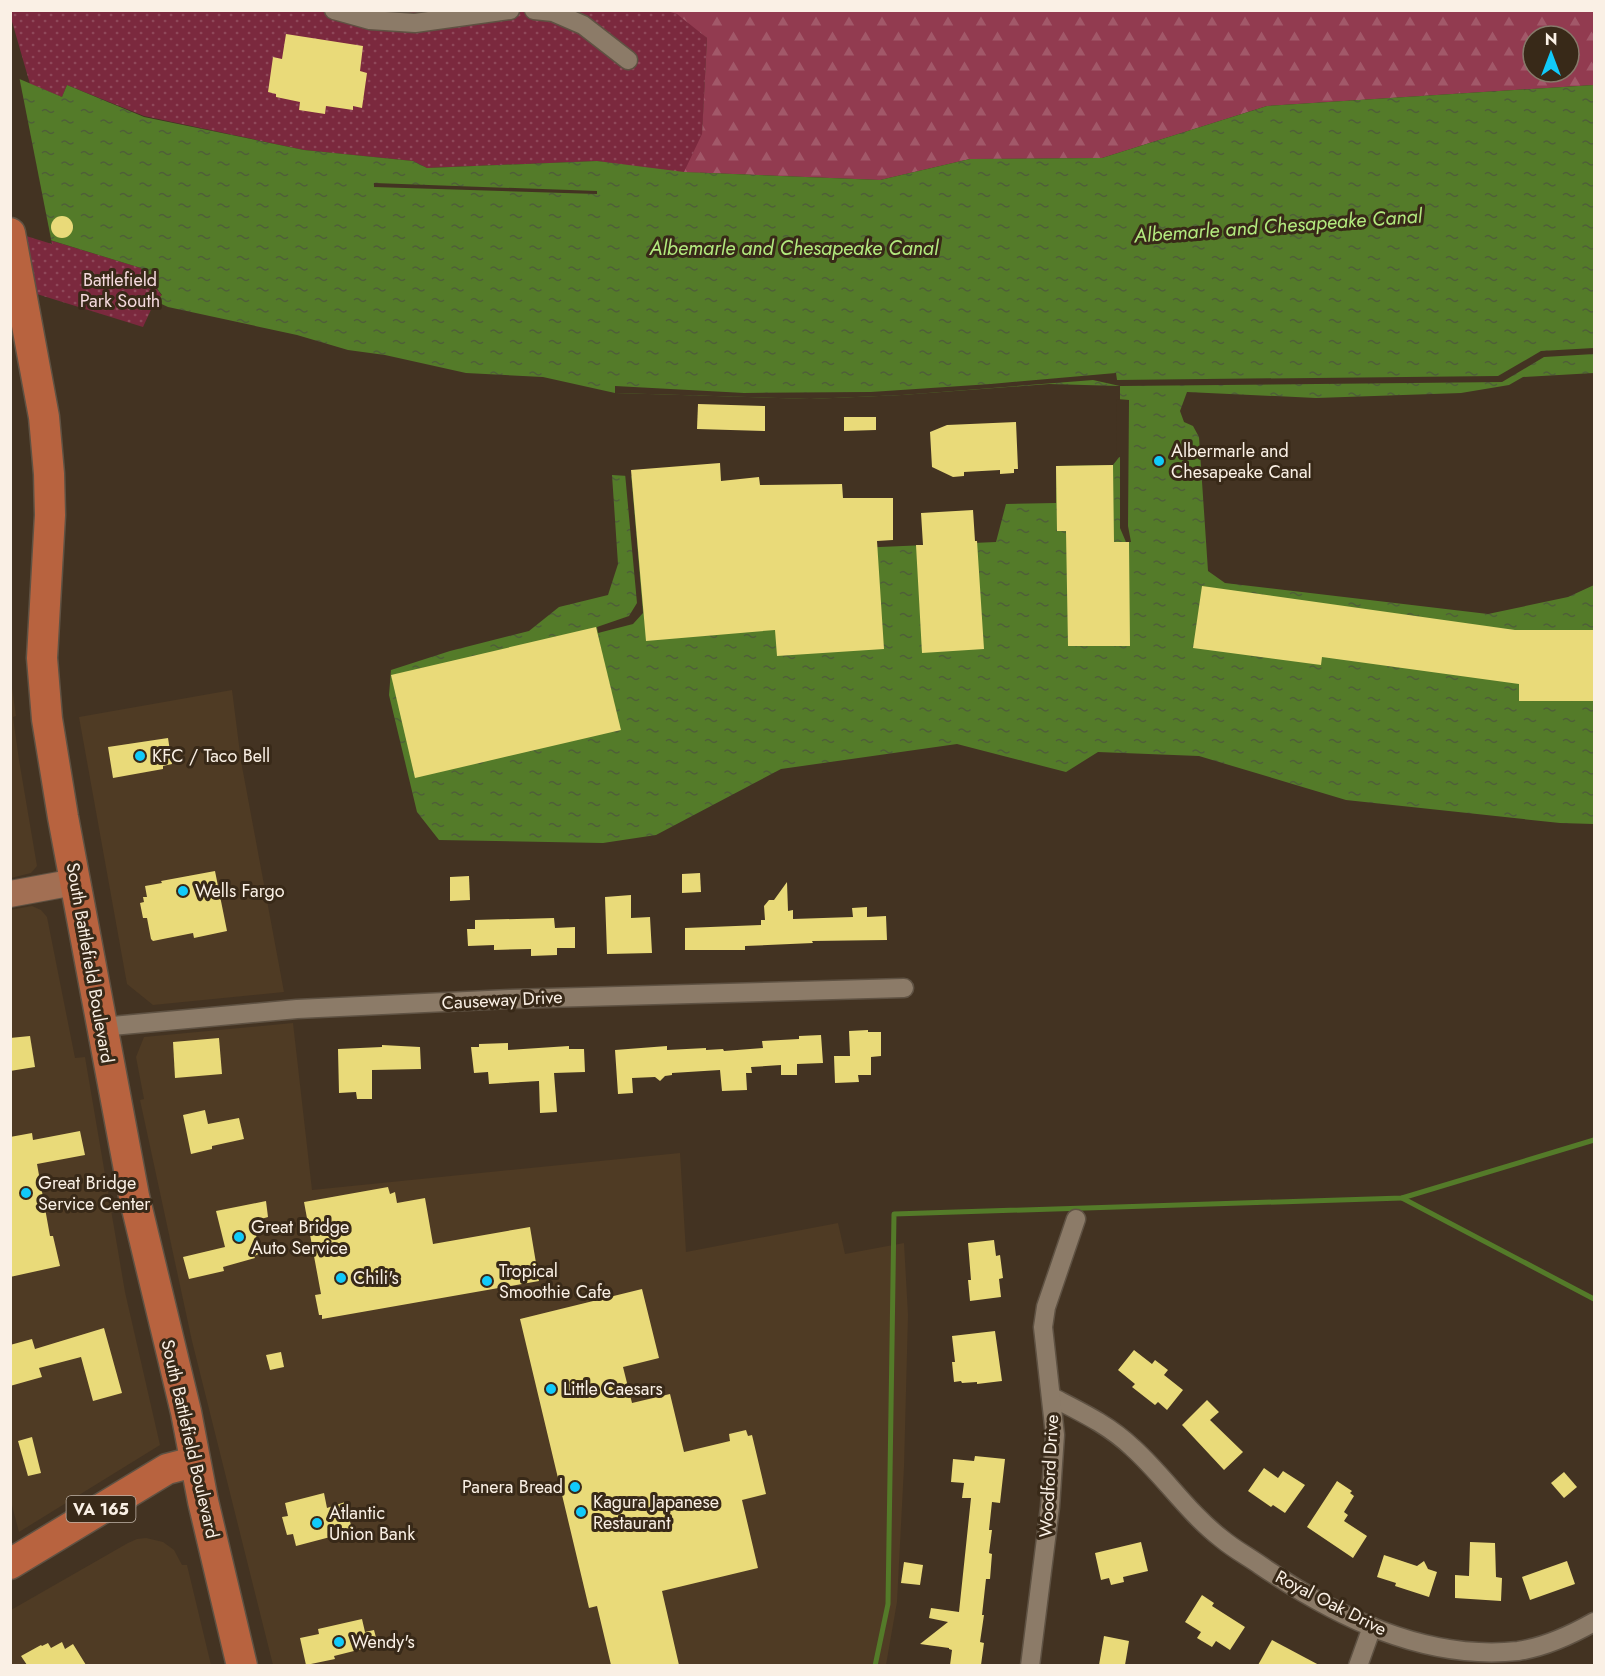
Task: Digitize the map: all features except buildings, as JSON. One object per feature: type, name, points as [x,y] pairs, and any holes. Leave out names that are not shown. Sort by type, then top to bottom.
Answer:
[{"type":"main road","name":"South Battlefield Boulevard","points":[[12,242],[45,417],[50,515],[42,658],[46,719],[134,1196],[186,1412],[194,1462],[242,1665]]},
{"type":"main road","name":"VA 165","points":[[10,1564],[167,1469],[194,1462]]},
{"type":"street","points":[[334,10],[370,20],[415,23],[510,10]]},
{"type":"street","points":[[534,10],[553,12],[583,26],[628,60]]},
{"type":"street","points":[[10,894],[75,882]]},
{"type":"street","name":"Causeway Drive","points":[[101,1027],[297,1009],[510,999],[904,988]]},
{"type":"street","name":"Woodford Drive","points":[[1030,1665],[1050,1507],[1055,1435],[1043,1327],[1046,1306],[1076,1219]]},
{"type":"street","name":"Royal Oak Drive","points":[[1052,1397],[1110,1428],[1133,1448],[1221,1539],[1293,1587],[1372,1627],[1408,1640],[1448,1649],[1484,1652],[1518,1651],[1543,1646],[1594,1622]]},
{"type":"street","points":[[1358,1665],[1372,1627]]},
{"type":"shaded area","points":[[11,680],[19,760],[37,866],[31,873],[11,878]]},
{"type":"shaded area","points":[[232,690],[241,761],[284,992],[153,1005],[127,984],[79,717]]},
{"type":"shaded area","points":[[32,906],[41,910],[47,917],[75,1058],[85,1057],[125,1292],[160,1445],[19,1532],[10,1498],[10,910]]},
{"type":"shaded area","points":[[293,1023],[312,1190],[680,1153],[686,1252],[838,1223],[845,1254],[904,1243],[908,1315],[904,1467],[897,1602],[886,1665],[273,1665],[192,1341],[140,1100],[144,1099],[136,1057],[144,1037]]},
{"type":"shaded area","points":[[146,1538],[163,1542],[174,1550],[182,1565],[187,1565],[211,1665],[11,1666],[11,1610],[128,1543]]},
{"type":"green space","points":[[10,11],[677,11],[707,38],[700,177],[597,161],[427,168],[413,161],[304,150],[144,116],[67,85],[62,97],[30,84]]},
{"type":"green space","points":[[667,11],[1594,11],[1594,85],[1267,106],[1102,158],[970,159],[880,180],[684,172],[702,134],[707,38],[677,14]]},
{"type":"green space","name":"Battlefield Park South","points":[[10,228],[141,268],[162,296],[155,301],[143,327],[11,286]]},
{"type":"water","name":"Albermarle and Chesapeake Canal","points":[[10,75],[62,97],[67,85],[144,117],[304,150],[413,161],[427,168],[597,161],[684,172],[880,180],[970,159],[1102,158],[1267,106],[1594,85],[1594,373],[1523,377],[1509,385],[1461,393],[1316,398],[1187,392],[1180,411],[1184,422],[1193,426],[1199,437],[1208,571],[1225,583],[1488,614],[1568,597],[1594,585],[1594,824],[1560,823],[1346,800],[1199,756],[1098,752],[1066,772],[957,744],[781,769],[656,835],[603,843],[439,840],[417,812],[389,695],[391,670],[450,651],[529,631],[559,607],[608,595],[618,564],[612,475],[757,484],[764,552],[996,542],[1006,504],[1056,503],[1056,466],[1113,465],[1120,456],[1120,386],[1049,384],[810,399],[615,393],[543,377],[466,373],[385,355],[348,350],[297,335],[168,307],[155,301],[162,295],[141,268],[11,228]]},
{"type":"pier","points":[[11,72],[19,76],[52,244],[10,231]]},
{"type":"pier","points":[[374,183],[597,191],[597,194],[374,187]]},
{"type":"pier","points":[[1594,348],[1594,354],[1544,357],[1502,382],[1120,386],[1093,380],[902,395],[810,399],[615,393],[615,386],[744,393],[871,392],[1116,373],[1117,380],[1498,376],[1541,351]]},
{"type":"pier","points":[[1117,399],[1129,400],[1128,526],[1131,542],[1126,542],[1120,528],[1120,457],[1116,456]]},
{"type":"pier","points":[[625,473],[631,473],[643,613],[633,624],[598,633],[597,627],[629,616],[637,603]]},
{"type":"waterway","points":[[875,1666],[888,1604],[894,1214],[1402,1198],[1594,1140]]},
{"type":"waterway","points":[[1402,1198],[1594,1299]]},
{"type":"place","name":"Albermarle and Chesapeake Canal","points":[[1159,461]]},
{"type":"place","name":"KFC / Taco Bell","points":[[140,756]]},
{"type":"place","name":"Wells Fargo","points":[[183,891]]},
{"type":"place","name":"Great Bridge Service Center","points":[[26,1193]]},
{"type":"place","name":"Great Bridge Auto Service","points":[[239,1237]]},
{"type":"place","name":"Chili's","points":[[341,1278]]},
{"type":"place","name":"Tropical Smoothie Cafe","points":[[487,1281]]},
{"type":"place","name":"Little Caesars","points":[[551,1389]]},
{"type":"place","name":"Panera Bread","points":[[575,1487]]},
{"type":"place","name":"Kagura Japanese Restaurant","points":[[581,1512]]},
{"type":"place","name":"Atlantic Union Bank","points":[[317,1523]]},
{"type":"place","name":"Wendy's","points":[[339,1642]]},
{"type":"water label","name":"Albemarle and Chesapeake Canal","points":[[1278,226]]},
{"type":"water label","name":"Albemarle and Chesapeake Canal","points":[[794,248]]}]
